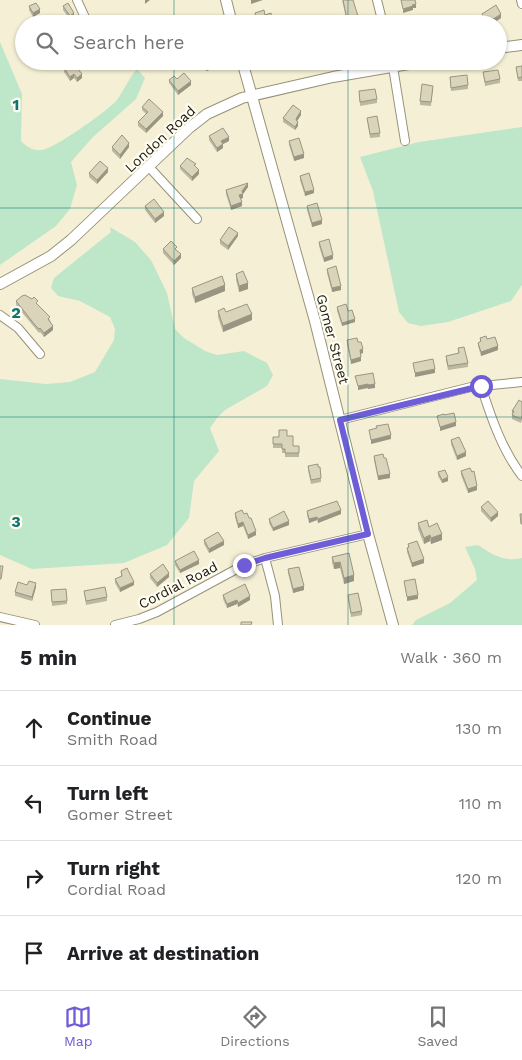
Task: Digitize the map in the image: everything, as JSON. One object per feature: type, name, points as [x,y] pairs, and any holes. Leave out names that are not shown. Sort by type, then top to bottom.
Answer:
[{"type":"street","points":[[77,0],[84,15]]},
{"type":"street","points":[[226,0],[230,15]]},
{"type":"street","points":[[377,0],[381,15]]},
{"type":"street","points":[[521,0],[522,4]]},
{"type":"street","points":[[507,47],[522,45]]},
{"type":"street","name":"Gomer Street","points":[[244,70],[315,321],[368,534],[393,625]]},
{"type":"street","name":"London Road","points":[[0,284],[51,256],[72,240],[189,128],[207,114],[221,106],[251,96],[365,70]]},
{"type":"street","points":[[394,70],[405,141]]},
{"type":"street","points":[[149,167],[197,219]]},
{"type":"street","points":[[0,315],[18,328],[40,354]]},
{"type":"street","points":[[340,420],[481,386],[522,382]]},
{"type":"street","points":[[481,386],[499,436],[515,467],[522,476]]},
{"type":"street","name":"Cordial Road","points":[[115,625],[157,612],[244,565],[265,558],[368,534]]},
{"type":"street","points":[[265,558],[274,596],[278,625]]},
{"type":"street","points":[[0,616],[36,625]]},
{"type":"green space","points":[[0,42],[22,94],[21,141],[33,149],[42,150],[48,148],[102,113],[116,101],[131,77],[138,70],[145,78],[136,99],[93,137],[71,162],[77,185],[70,209],[56,226],[0,265]]},
{"type":"green space","points":[[522,127],[522,285],[511,301],[448,322],[421,326],[408,323],[399,312],[373,191],[360,157],[419,142]]},
{"type":"green space","points":[[110,227],[135,242],[151,260],[167,293],[175,329],[184,338],[205,351],[217,355],[244,351],[267,363],[273,375],[267,386],[225,410],[210,428],[219,451],[194,481],[189,518],[167,545],[124,563],[32,569],[0,555],[0,379],[46,384],[70,382],[95,372],[114,340],[115,329],[110,317],[80,301],[58,296],[51,288],[54,278],[111,232]]},
{"type":"green space","points":[[478,545],[499,557],[510,559],[522,558],[522,625],[412,625],[416,620],[450,603],[477,580],[475,569],[465,547]]},
{"type":"building","points":[[343,0],[353,0],[358,15],[346,15]]},
{"type":"building","points":[[401,0],[415,0],[416,4],[403,9]]},
{"type":"building","points":[[36,3],[40,9],[33,13],[29,6]]},
{"type":"building","points":[[68,3],[74,13],[69,15],[63,6]]},
{"type":"building","points":[[496,5],[501,14],[483,15]]},
{"type":"building","points":[[264,10],[265,15],[255,15],[255,13]]},
{"type":"building","points":[[522,66],[522,77],[518,78],[516,67]]},
{"type":"building","points":[[65,70],[79,70],[82,74],[77,78],[74,74],[70,77]]},
{"type":"building","points":[[498,70],[500,79],[485,82],[483,72]]},
{"type":"building","points":[[184,73],[191,81],[178,91],[169,80],[174,76],[177,79]]},
{"type":"building","points":[[467,75],[468,85],[451,88],[450,77]]},
{"type":"building","points":[[422,84],[433,86],[431,102],[420,101]]},
{"type":"building","points":[[375,89],[377,99],[360,102],[359,91]]},
{"type":"building","points":[[149,99],[163,112],[146,129],[138,122],[148,112],[142,107]]},
{"type":"building","points":[[293,105],[301,111],[297,117],[296,120],[298,122],[295,127],[283,118]]},
{"type":"building","points":[[377,116],[380,133],[370,134],[367,118]]},
{"type":"building","points":[[223,128],[229,137],[221,141],[223,144],[217,148],[209,136]]},
{"type":"building","points":[[122,135],[129,143],[120,155],[112,147]]},
{"type":"building","points":[[299,138],[304,154],[294,157],[289,141]]},
{"type":"building","points":[[187,158],[196,164],[194,165],[199,170],[192,177],[180,166]]},
{"type":"building","points":[[100,161],[108,168],[97,180],[89,173]]},
{"type":"building","points":[[309,173],[314,190],[305,192],[300,176]]},
{"type":"building","points":[[248,183],[242,191],[243,194],[239,195],[242,202],[231,206],[226,190]]},
{"type":"building","points":[[154,199],[164,212],[155,219],[145,206]]},
{"type":"building","points":[[317,203],[322,220],[312,223],[307,206]]},
{"type":"building","points":[[229,227],[238,233],[228,246],[220,240]]},
{"type":"building","points":[[329,239],[333,255],[324,258],[319,242]]},
{"type":"building","points":[[171,241],[177,247],[175,249],[181,254],[174,261],[163,249]]},
{"type":"building","points":[[336,266],[341,286],[332,288],[327,269]]},
{"type":"building","points":[[243,271],[248,283],[239,286],[236,274]]},
{"type":"building","points":[[222,276],[225,285],[195,297],[192,288]]},
{"type":"building","points":[[25,295],[32,299],[34,297],[38,301],[36,303],[50,317],[48,319],[53,326],[44,333],[35,325],[16,301]]},
{"type":"building","points":[[247,304],[252,314],[223,326],[218,311],[224,308],[226,312]]},
{"type":"building","points":[[346,304],[348,311],[352,310],[355,319],[342,323],[337,307]]},
{"type":"building","points":[[486,336],[487,339],[495,337],[498,346],[481,352],[478,343],[481,341],[480,338]]},
{"type":"building","points":[[357,338],[358,342],[361,342],[363,349],[360,350],[361,357],[351,360],[347,340]]},
{"type":"building","points":[[464,347],[468,363],[448,366],[446,356],[459,353],[458,348]]},
{"type":"building","points":[[433,359],[435,369],[415,373],[413,363]]},
{"type":"building","points":[[373,373],[375,384],[358,386],[355,376]]},
{"type":"building","points":[[519,400],[522,402],[521,419],[512,415],[514,411],[512,411]]},
{"type":"building","points":[[454,413],[456,422],[440,427],[437,416]]},
{"type":"building","points":[[388,424],[391,435],[371,440],[369,430],[377,428],[376,426]]},
{"type":"building","points":[[279,430],[287,430],[287,436],[293,436],[293,446],[299,446],[299,453],[285,453],[285,449],[282,449],[282,444],[273,444],[273,437],[279,437]]},
{"type":"building","points":[[459,437],[466,452],[457,456],[451,440]]},
{"type":"building","points":[[383,454],[384,458],[386,458],[390,474],[378,476],[374,456]]},
{"type":"building","points":[[318,464],[321,478],[311,480],[308,466]]},
{"type":"building","points":[[470,468],[472,472],[474,471],[477,486],[468,489],[461,471]]},
{"type":"building","points":[[445,470],[448,477],[442,480],[438,472]]},
{"type":"building","points":[[337,501],[341,510],[318,519],[317,517],[309,519],[307,511]]},
{"type":"building","points":[[488,501],[498,512],[491,518],[481,507]]},
{"type":"building","points":[[242,510],[244,514],[247,513],[249,518],[251,518],[256,531],[248,535],[243,522],[238,524],[235,513]]},
{"type":"building","points":[[284,511],[289,521],[273,528],[269,519]]},
{"type":"building","points":[[427,520],[429,527],[437,523],[442,534],[431,538],[430,535],[424,538],[418,523]]},
{"type":"building","points":[[218,532],[224,541],[209,549],[204,540]]},
{"type":"building","points":[[417,541],[424,559],[412,563],[407,548],[409,547],[408,544]]},
{"type":"building","points":[[194,551],[199,560],[180,570],[175,561]]},
{"type":"building","points":[[349,553],[354,575],[344,578],[340,562],[334,563],[332,557]]},
{"type":"building","points":[[163,564],[169,573],[157,583],[150,574]]},
{"type":"building","points":[[0,566],[3,566],[1,579],[0,579]]},
{"type":"building","points":[[299,567],[304,586],[293,589],[288,569]]},
{"type":"building","points":[[127,568],[134,582],[120,588],[115,579],[122,576],[121,571]]},
{"type":"building","points":[[415,579],[418,595],[407,597],[404,581]]},
{"type":"building","points":[[29,581],[36,583],[32,597],[15,592],[18,582],[27,585]]},
{"type":"building","points":[[245,584],[250,596],[238,603],[237,600],[227,604],[223,595]]},
{"type":"building","points":[[105,587],[107,597],[86,601],[84,591]]},
{"type":"building","points":[[66,589],[67,601],[52,602],[51,590]]},
{"type":"building","points":[[358,593],[362,611],[351,613],[348,595]]},
{"type":"building","points":[[241,622],[252,622],[251,625],[241,625]]},
{"type":"route","points":[[244,565],[265,558],[368,534],[340,420],[481,386]]}]
